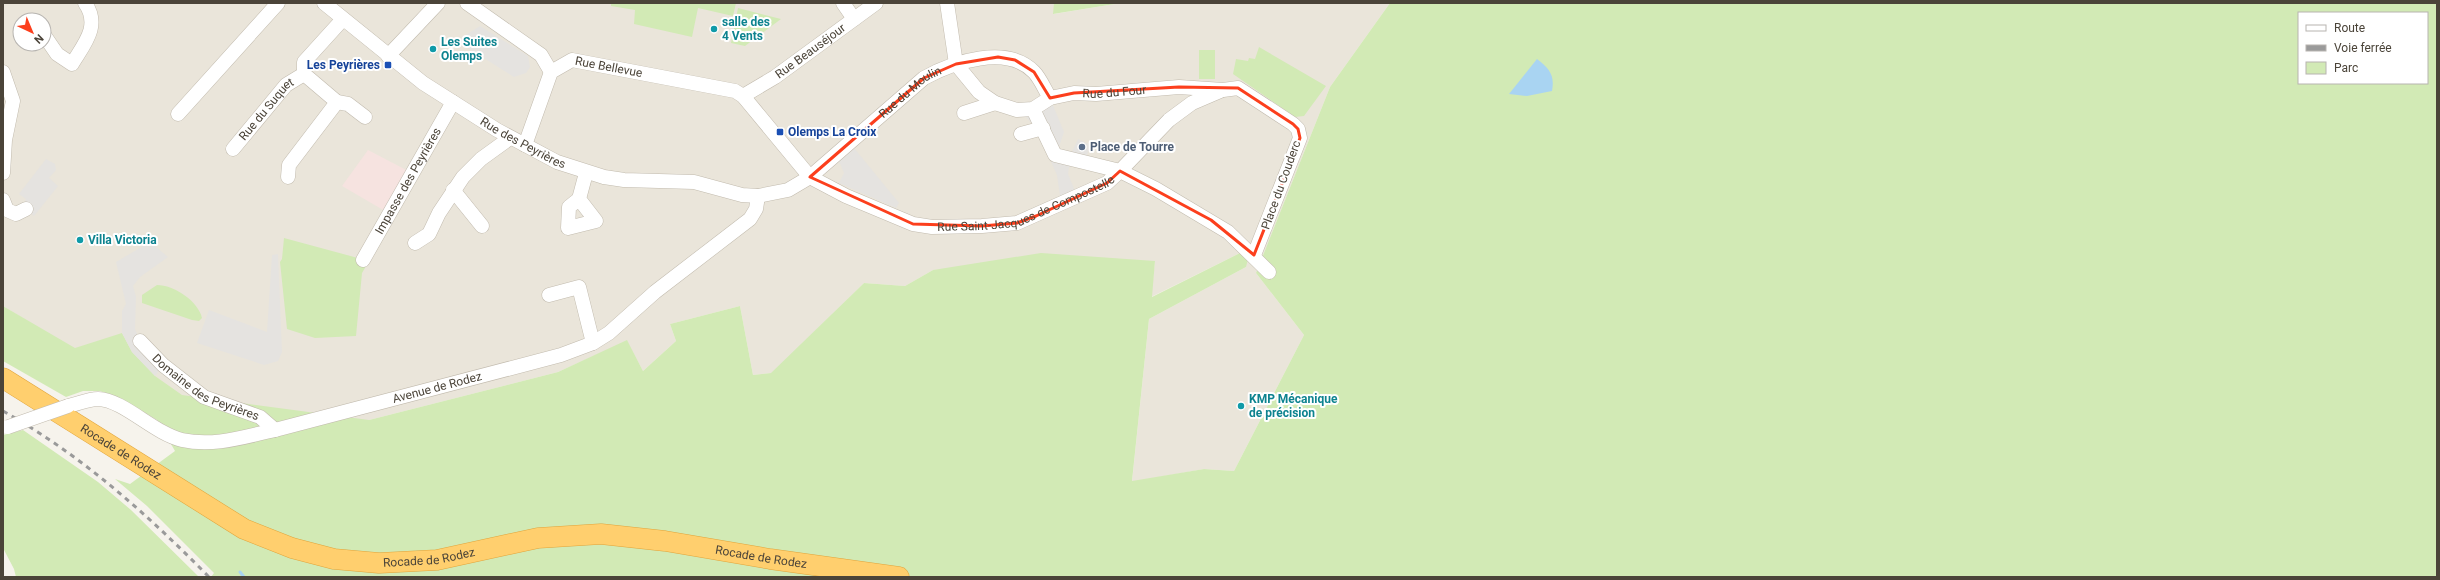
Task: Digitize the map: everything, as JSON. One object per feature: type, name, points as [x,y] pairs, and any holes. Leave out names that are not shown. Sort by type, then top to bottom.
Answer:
[{"type":"highway","name":"Rocade de Rodez","points":[[3,378],[244,529],[292,548],[334,558],[379,563],[437,560],[538,538],[601,534],[665,541],[770,559],[899,577]]},
{"type":"highway","name":"Rocade de Rodez","points":[[3,390],[232,534],[265,549],[307,563],[335,569],[383,573],[445,570],[539,548],[599,544],[685,553],[825,577]]},
{"type":"street","points":[[52,47],[57,54],[72,64],[91,34],[90,11],[85,3]]},
{"type":"street","points":[[178,114],[278,3]]},
{"type":"street","name":"Rue des Peyrières","points":[[324,3],[423,83],[510,138],[557,162],[586,172],[624,180],[694,182],[742,195],[758,196],[788,190],[810,177]]},
{"type":"street","points":[[388,56],[438,3]]},
{"type":"street","points":[[467,3],[541,55],[551,72],[525,145]]},
{"type":"street","points":[[843,3],[854,19]]},
{"type":"street","name":"Rue Beauséjour","points":[[744,96],[775,77],[876,3]]},
{"type":"street","points":[[947,3],[956,64],[979,92],[995,103],[1017,110],[1033,109],[1050,98]]},
{"type":"street","name":"Rue du Suquet","points":[[343,18],[304,62],[304,74],[337,102],[348,104],[365,117]]},
{"type":"street","name":"Rue du Moulin","points":[[810,177],[924,78],[945,67],[998,57],[1015,60],[1034,72],[1050,98]]},
{"type":"street","name":"Rue Bellevue","points":[[551,72],[572,60],[728,88],[744,96]]},
{"type":"street","points":[[3,72],[13,101],[4,140],[3,173]]},
{"type":"street","name":"Rue du Suquet","points":[[234,149],[286,85],[304,74]]},
{"type":"street","name":"Rue du Four","points":[[1050,98],[1074,93],[1179,87]]},
{"type":"street","name":"Place du Couderc","points":[[1179,87],[1222,90],[1238,88],[1298,129],[1300,138],[1254,255]]},
{"type":"street","name":"Place du Couderc","points":[[1120,171],[1169,120],[1192,103],[1222,90]]},
{"type":"street","points":[[744,96],[810,177]]},
{"type":"street","points":[[288,177],[289,166],[337,102]]},
{"type":"street","name":"Impasse des Peyrières","points":[[363,260],[453,102]]},
{"type":"street","points":[[964,113],[995,103]]},
{"type":"street","points":[[1033,109],[1055,156],[1120,171]]},
{"type":"street","points":[[1021,134],[1043,128]]},
{"type":"street","points":[[415,243],[429,234],[453,190],[482,159],[510,138]]},
{"type":"street","name":"Rue Saint-Jacques de Compostelle","points":[[810,177],[846,196],[913,224],[932,227],[982,226],[1017,223],[1107,183],[1120,171],[1211,220],[1228,232],[1254,255],[1269,272]]},
{"type":"street","points":[[579,199],[586,172]]},
{"type":"street","points":[[453,190],[482,226]]},
{"type":"street","name":"Avenue de Rodez","points":[[5,427],[68,406],[92,400],[106,400],[162,433],[183,440],[205,444],[228,441],[274,430],[516,368],[561,355],[593,343],[750,219],[756,209],[758,196]]},
{"type":"street","points":[[3,200],[7,210],[16,214],[26,209]]},
{"type":"street","points":[[549,295],[579,287],[593,343]]},
{"type":"street","name":"Domaine des Peyrières","points":[[140,341],[163,365],[204,397],[260,417],[274,430]]},
{"type":"highlighted area","points":[[998,57],[1015,60],[1034,72],[1050,98],[1074,93],[1179,87],[1238,88],[1293,124],[1298,129],[1300,138],[1254,255],[1211,220],[1120,171],[1107,183],[1036,216],[1017,223],[982,226],[913,224],[810,177],[924,78],[956,64]]},
{"type":"shaded area","points":[[3,3],[1054,3],[1054,14],[1121,3],[1390,3],[1330,87],[1256,273],[1304,335],[1234,471],[1204,469],[1132,482],[1149,319],[1246,267],[1242,252],[1151,297],[1155,261],[933,270],[905,286],[864,283],[772,373],[753,375],[740,306],[670,324],[676,341],[643,371],[627,341],[558,372],[369,420],[215,435],[3,306]]},
{"type":"shaded area","points":[[480,26],[528,56],[530,67],[526,73],[514,77],[460,43],[466,35]]},
{"type":"shaded area","name":"Place de Tourre","points":[[1050,98],[1064,132],[1058,150],[1071,154],[1078,139],[1091,145],[1084,162],[1069,167],[1068,174],[1077,196],[1061,202],[1057,175],[1037,130],[1028,119],[1017,110]]},
{"type":"shaded area","points":[[854,148],[899,203],[896,208],[839,183],[844,173],[839,161]]},
{"type":"shaded area","points":[[368,150],[412,173],[390,214],[342,186]]},
{"type":"shaded area","points":[[46,159],[55,164],[56,170],[49,178],[58,186],[34,216],[23,206],[26,199],[19,194]]},
{"type":"shaded area","points":[[150,242],[168,257],[140,277],[133,286],[136,297],[135,329],[140,341],[163,365],[155,376],[132,352],[122,333],[122,311],[126,304],[116,262]]},
{"type":"shaded area","points":[[278,254],[282,352],[278,361],[264,365],[197,343],[209,310],[267,332],[272,255]]},
{"type":"green space","points":[[611,3],[736,3],[733,16],[698,8],[692,37],[634,24],[635,10],[611,6]]},
{"type":"green space","points":[[1054,3],[1121,3],[1053,14]]},
{"type":"green space","points":[[1390,3],[2437,3],[2437,577],[211,577],[214,573],[147,506],[115,479],[130,484],[175,451],[157,420],[122,399],[100,391],[83,391],[66,397],[3,361],[3,306],[75,348],[122,333],[132,352],[155,376],[182,395],[369,420],[558,372],[627,340],[643,371],[676,341],[670,324],[740,306],[753,375],[771,373],[864,283],[905,286],[933,270],[1041,253],[1155,261],[1152,297],[1242,252],[1248,259],[1246,267],[1149,319],[1132,481],[1204,469],[1234,471],[1304,335],[1256,273],[1330,87]]},
{"type":"green space","points":[[738,8],[781,19],[745,46],[731,43]]},
{"type":"green space","points":[[1259,47],[1326,86],[1304,116],[1295,117],[1233,74],[1236,59],[1248,61],[1249,58],[1255,59]]},
{"type":"green space","points":[[1199,50],[1215,50],[1215,79],[1199,79]]},
{"type":"green space","points":[[284,238],[369,261],[362,273],[356,336],[315,338],[287,329],[280,262],[282,259]]},
{"type":"green space","points":[[157,285],[171,288],[184,295],[196,306],[202,318],[199,321],[192,320],[142,303],[142,295]]},
{"type":"green space","points":[[23,430],[98,482],[131,510],[199,577],[16,577],[14,569],[3,548],[3,435]]},
{"type":"water","points":[[1537,59],[1548,69],[1552,76],[1552,91],[1527,96],[1509,94]]},
{"type":"waterway","points":[[240,572],[244,577]]},
{"type":"railway","points":[[3,411],[59,446],[112,486],[161,530],[209,577]]},
{"type":"place","name":"salle des 4 Vents","points":[[714,29]]},
{"type":"place","name":"Les Suites Olemps","points":[[433,49]]},
{"type":"place","name":"Les Peyrières","points":[[388,65]]},
{"type":"place","name":"Olemps La Croix","points":[[780,132]]},
{"type":"place","name":"Place de Tourre","points":[[1082,147]]},
{"type":"place","name":"Villa Victoria","points":[[80,240]]},
{"type":"place","name":"KMP Mécanique de précision","points":[[1241,406]]}]
